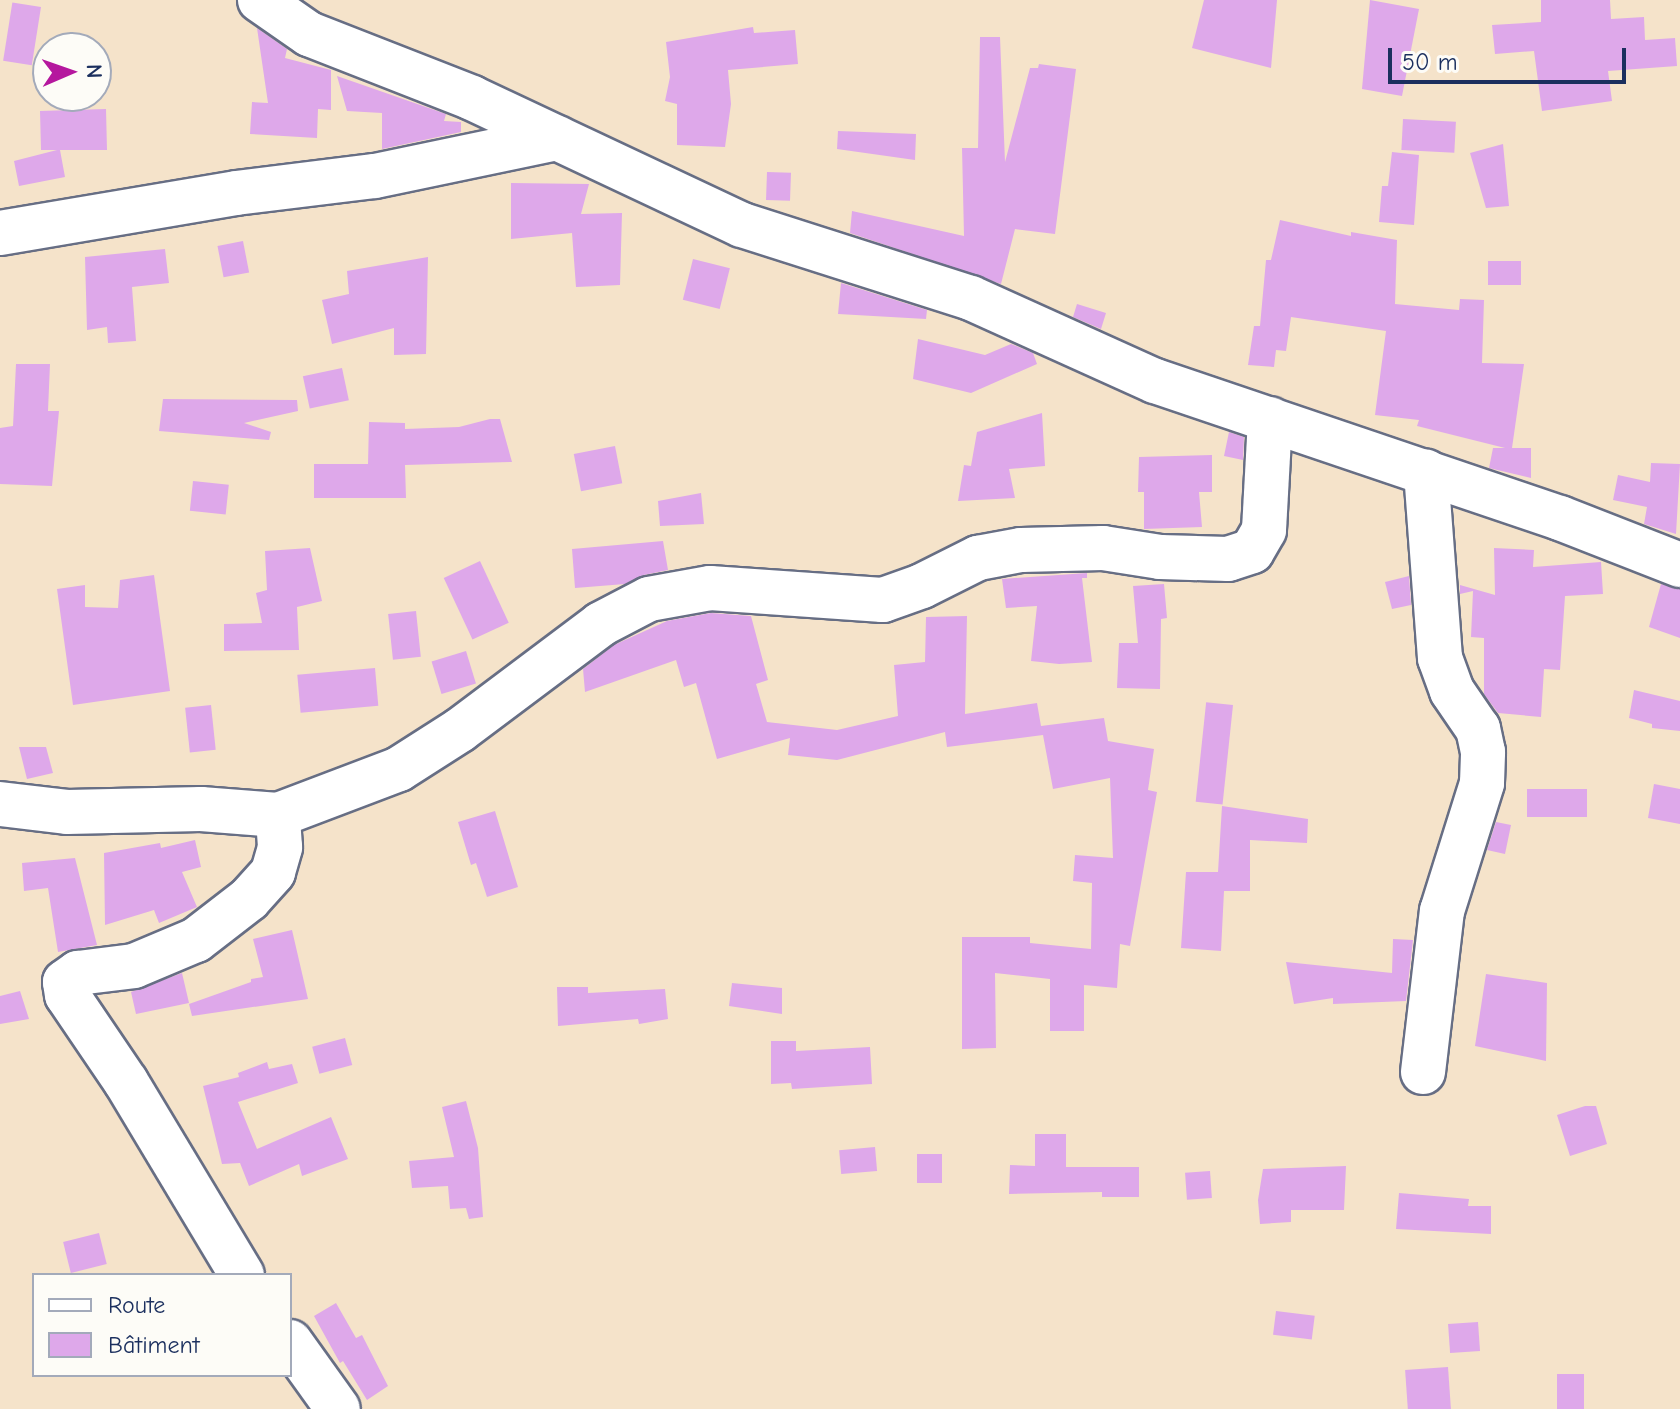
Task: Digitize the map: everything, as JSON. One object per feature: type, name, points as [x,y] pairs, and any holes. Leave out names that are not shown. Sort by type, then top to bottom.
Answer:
[{"type":"street","points":[[260,0],[309,34],[472,98],[742,225],[971,298],[1155,381],[1426,472],[1680,565]]},
{"type":"street","points":[[0,233],[236,193],[375,176],[557,138]]},
{"type":"street","points":[[0,804],[67,812],[201,809],[278,815],[399,769],[460,730],[601,624],[649,599],[710,588],[883,600],[922,586],[978,558],[1021,550],[1103,548],[1160,557],[1228,559],[1252,551],[1264,530],[1270,419]]},
{"type":"street","points":[[1423,1072],[1442,911],[1482,783],[1483,752],[1478,729],[1452,691],[1440,658],[1426,472]]},
{"type":"street","points":[[241,1273],[126,1082],[67,995],[65,982],[78,973],[134,966],[196,940],[249,899],[273,872],[280,847],[278,815]]},
{"type":"street","points":[[292,1345],[338,1409]]},
{"type":"building","points":[[1204,0],[1277,0],[1271,68],[1192,48]]},
{"type":"building","points":[[1370,0],[1419,9],[1402,96],[1362,89]]},
{"type":"building","points":[[1541,0],[1610,0],[1611,19],[1644,17],[1645,40],[1675,38],[1677,66],[1608,71],[1612,101],[1542,111],[1534,51],[1495,54],[1492,25],[1541,22]]},
{"type":"building","points":[[12,2],[41,7],[37,32],[32,32],[32,65],[3,61]]},
{"type":"building","points":[[753,27],[754,33],[795,30],[798,64],[728,70],[731,104],[725,147],[677,145],[677,104],[665,101],[670,77],[666,42]]},
{"type":"building","points":[[257,28],[287,49],[285,58],[331,70],[331,110],[318,109],[317,138],[250,134],[252,102],[268,103]]},
{"type":"building","points":[[980,37],[1000,37],[1005,162],[1030,68],[1038,68],[1039,64],[1076,69],[1055,234],[1015,229],[1001,284],[850,233],[852,211],[964,236],[962,148],[978,148]]},
{"type":"building","points":[[337,76],[446,114],[444,121],[461,122],[461,132],[382,149],[382,113],[347,111]]},
{"type":"building","points":[[40,112],[106,112],[107,150],[60,150],[65,177],[19,186],[14,161],[57,150],[41,150]]},
{"type":"building","points":[[1403,119],[1456,122],[1454,153],[1401,150]]},
{"type":"building","points":[[838,131],[916,134],[915,160],[837,149]]},
{"type":"building","points":[[1503,144],[1509,206],[1486,208],[1470,153]]},
{"type":"building","points":[[1392,152],[1419,155],[1414,225],[1379,222],[1382,186],[1388,186]]},
{"type":"building","points":[[767,172],[791,173],[790,201],[766,200]]},
{"type":"building","points":[[511,183],[589,184],[581,214],[622,213],[620,285],[576,287],[572,233],[511,239]]},
{"type":"building","points":[[1280,220],[1351,236],[1351,232],[1397,240],[1395,304],[1459,310],[1460,299],[1484,300],[1482,363],[1524,364],[1512,448],[1531,448],[1531,478],[1489,468],[1493,448],[1505,448],[1417,426],[1419,420],[1375,415],[1386,331],[1291,317],[1286,351],[1276,350],[1274,367],[1248,365],[1254,326],[1260,326],[1266,260],[1271,260]]},
{"type":"building","points":[[243,241],[249,272],[224,277],[217,246]]},
{"type":"building","points":[[165,249],[169,283],[132,287],[136,341],[108,343],[107,327],[87,330],[85,257]]},
{"type":"building","points":[[428,257],[426,354],[394,355],[394,328],[332,344],[322,300],[349,294],[347,271]]},
{"type":"building","points":[[693,259],[730,268],[720,309],[683,300]]},
{"type":"building","points":[[1488,261],[1521,261],[1521,285],[1488,285]]},
{"type":"building","points":[[841,283],[927,310],[926,319],[838,314]]},
{"type":"building","points":[[1077,304],[1106,313],[1101,329],[1073,317]]},
{"type":"building","points":[[918,339],[985,355],[1011,344],[1033,353],[1037,364],[971,393],[913,379]]},
{"type":"building","points":[[16,364],[50,364],[48,411],[59,411],[52,486],[0,484],[0,428],[13,426]]},
{"type":"building","points":[[342,368],[349,400],[310,409],[303,376]]},
{"type":"building","points":[[163,399],[297,400],[298,411],[244,423],[271,432],[269,440],[159,431]]},
{"type":"building","points":[[1042,413],[1045,466],[1009,469],[1015,498],[958,501],[964,465],[971,466],[977,432]]},
{"type":"building","points":[[500,419],[512,462],[405,465],[406,498],[314,498],[314,464],[368,464],[369,422],[405,423],[405,429],[459,427]]},
{"type":"building","points":[[1229,432],[1244,437],[1243,460],[1224,456]]},
{"type":"building","points":[[615,446],[622,483],[581,491],[574,454]]},
{"type":"building","points":[[1212,455],[1212,492],[1199,492],[1202,527],[1144,529],[1144,492],[1138,492],[1139,457]]},
{"type":"building","points":[[1651,463],[1680,464],[1676,534],[1644,524],[1647,507],[1613,500],[1618,475],[1650,482]]},
{"type":"building","points":[[193,481],[229,485],[226,515],[190,511]]},
{"type":"building","points":[[701,493],[704,524],[660,526],[658,501]]},
{"type":"building","points":[[663,541],[668,570],[644,575],[625,584],[575,588],[572,549]]},
{"type":"building","points":[[310,548],[322,601],[297,607],[299,650],[224,651],[224,624],[262,623],[256,593],[267,590],[265,551]]},
{"type":"building","points":[[1494,548],[1534,550],[1533,567],[1601,562],[1603,594],[1565,596],[1560,670],[1544,669],[1541,717],[1498,713],[1484,694],[1484,638],[1471,637],[1473,591],[1460,594],[1460,585],[1495,595]]},
{"type":"building","points":[[480,561],[509,623],[472,640],[444,578]]},
{"type":"building","points":[[1087,573],[1087,578],[1082,578],[1092,662],[1059,664],[1031,661],[1037,606],[1006,608],[1002,579]]},
{"type":"building","points":[[154,575],[170,691],[73,705],[57,589],[85,585],[85,607],[118,608],[120,580]]},
{"type":"building","points":[[1409,576],[1411,605],[1392,609],[1385,582]]},
{"type":"building","points":[[1164,584],[1167,618],[1161,619],[1160,689],[1117,688],[1119,643],[1138,643],[1133,586]]},
{"type":"building","points":[[1661,584],[1680,589],[1680,638],[1649,627]]},
{"type":"building","points":[[416,611],[421,657],[393,660],[388,614]]},
{"type":"building","points":[[711,613],[751,616],[768,680],[756,684],[767,722],[837,730],[898,716],[894,665],[925,662],[926,617],[967,616],[965,714],[1037,703],[1041,726],[1104,718],[1108,741],[1154,749],[1148,790],[1157,792],[1130,946],[1120,944],[1117,988],[1084,985],[1084,1031],[1050,1031],[1050,979],[995,973],[996,1048],[962,1049],[962,937],[1030,937],[1030,943],[1091,949],[1092,883],[1073,881],[1075,855],[1113,858],[1110,778],[1053,789],[1043,735],[947,747],[945,732],[837,760],[788,755],[790,738],[717,759],[696,683],[684,687],[676,660],[585,692],[583,669],[614,645],[667,621]]},
{"type":"building","points":[[466,651],[476,684],[442,694],[432,662]]},
{"type":"building","points":[[375,668],[378,706],[301,713],[297,675]]},
{"type":"building","points":[[1634,690],[1680,701],[1680,731],[1652,728],[1652,724],[1629,718]]},
{"type":"building","points":[[1206,702],[1233,705],[1223,804],[1196,802]]},
{"type":"building","points":[[211,705],[216,750],[190,752],[185,708]]},
{"type":"building","points":[[19,747],[46,747],[53,773],[27,779]]},
{"type":"building","points":[[1654,784],[1680,789],[1680,824],[1648,818]]},
{"type":"building","points":[[1527,789],[1587,789],[1587,817],[1527,817]]},
{"type":"building","points":[[1222,806],[1308,819],[1307,843],[1250,840],[1250,891],[1224,891],[1221,951],[1181,948],[1186,872],[1218,872]]},
{"type":"building","points":[[495,811],[518,887],[487,897],[476,863],[471,865],[458,822]]},
{"type":"building","points":[[1496,822],[1511,825],[1505,854],[1487,850]]},
{"type":"building","points":[[195,840],[201,867],[182,872],[197,907],[159,923],[154,910],[105,925],[104,853],[160,843],[161,848]]},
{"type":"building","points":[[75,858],[97,945],[58,952],[48,888],[24,891],[22,863]]},
{"type":"building","points":[[292,930],[308,999],[192,1016],[189,1004],[263,977],[253,939]]},
{"type":"building","points":[[1393,939],[1413,940],[1406,1001],[1333,1004],[1333,998],[1294,1004],[1286,962],[1392,973]]},
{"type":"building","points":[[182,973],[189,1003],[136,1014],[131,992]]},
{"type":"building","points":[[1486,974],[1547,983],[1546,1061],[1475,1046]]},
{"type":"building","points":[[732,983],[782,988],[782,1014],[729,1006]]},
{"type":"building","points":[[557,987],[588,987],[588,993],[665,989],[668,1019],[639,1024],[638,1019],[558,1026]]},
{"type":"building","points":[[20,991],[29,1019],[0,1024],[0,996]]},
{"type":"building","points":[[345,1038],[352,1065],[319,1074],[312,1047]]},
{"type":"building","points":[[771,1041],[796,1041],[796,1051],[870,1047],[872,1084],[792,1089],[791,1083],[771,1084]]},
{"type":"building","points":[[267,1062],[269,1069],[292,1064],[298,1083],[238,1102],[257,1149],[331,1117],[348,1159],[302,1176],[299,1164],[249,1186],[240,1163],[222,1164],[203,1086],[239,1077],[238,1073]]},
{"type":"building","points":[[466,1101],[478,1148],[483,1217],[469,1219],[466,1208],[450,1209],[448,1186],[412,1188],[409,1161],[454,1157],[442,1107]]},
{"type":"building","points":[[1585,1106],[1596,1106],[1607,1144],[1570,1156],[1557,1115]]},
{"type":"building","points":[[1035,1134],[1066,1134],[1066,1167],[1139,1167],[1139,1197],[1102,1197],[1102,1192],[1009,1194],[1010,1165],[1035,1166]]},
{"type":"building","points":[[875,1147],[877,1171],[841,1174],[839,1150]]},
{"type":"building","points":[[917,1154],[942,1154],[942,1183],[917,1183]]},
{"type":"building","points":[[1346,1166],[1344,1210],[1291,1210],[1291,1222],[1260,1224],[1258,1200],[1263,1169]]},
{"type":"building","points":[[1210,1171],[1212,1198],[1187,1200],[1185,1173]]},
{"type":"building","points":[[1399,1193],[1469,1199],[1468,1206],[1491,1206],[1491,1234],[1396,1229]]},
{"type":"building","points":[[99,1233],[107,1264],[71,1273],[63,1242]]},
{"type":"building","points":[[336,1303],[356,1338],[362,1335],[388,1386],[367,1400],[343,1361],[340,1363],[314,1316]]},
{"type":"building","points":[[1276,1311],[1315,1316],[1312,1340],[1273,1335]]},
{"type":"building","points":[[1478,1322],[1480,1351],[1450,1353],[1448,1324]]},
{"type":"building","points":[[1448,1367],[1451,1409],[1408,1409],[1405,1370]]},
{"type":"building","points":[[1557,1374],[1584,1374],[1584,1409],[1557,1409]]}]
